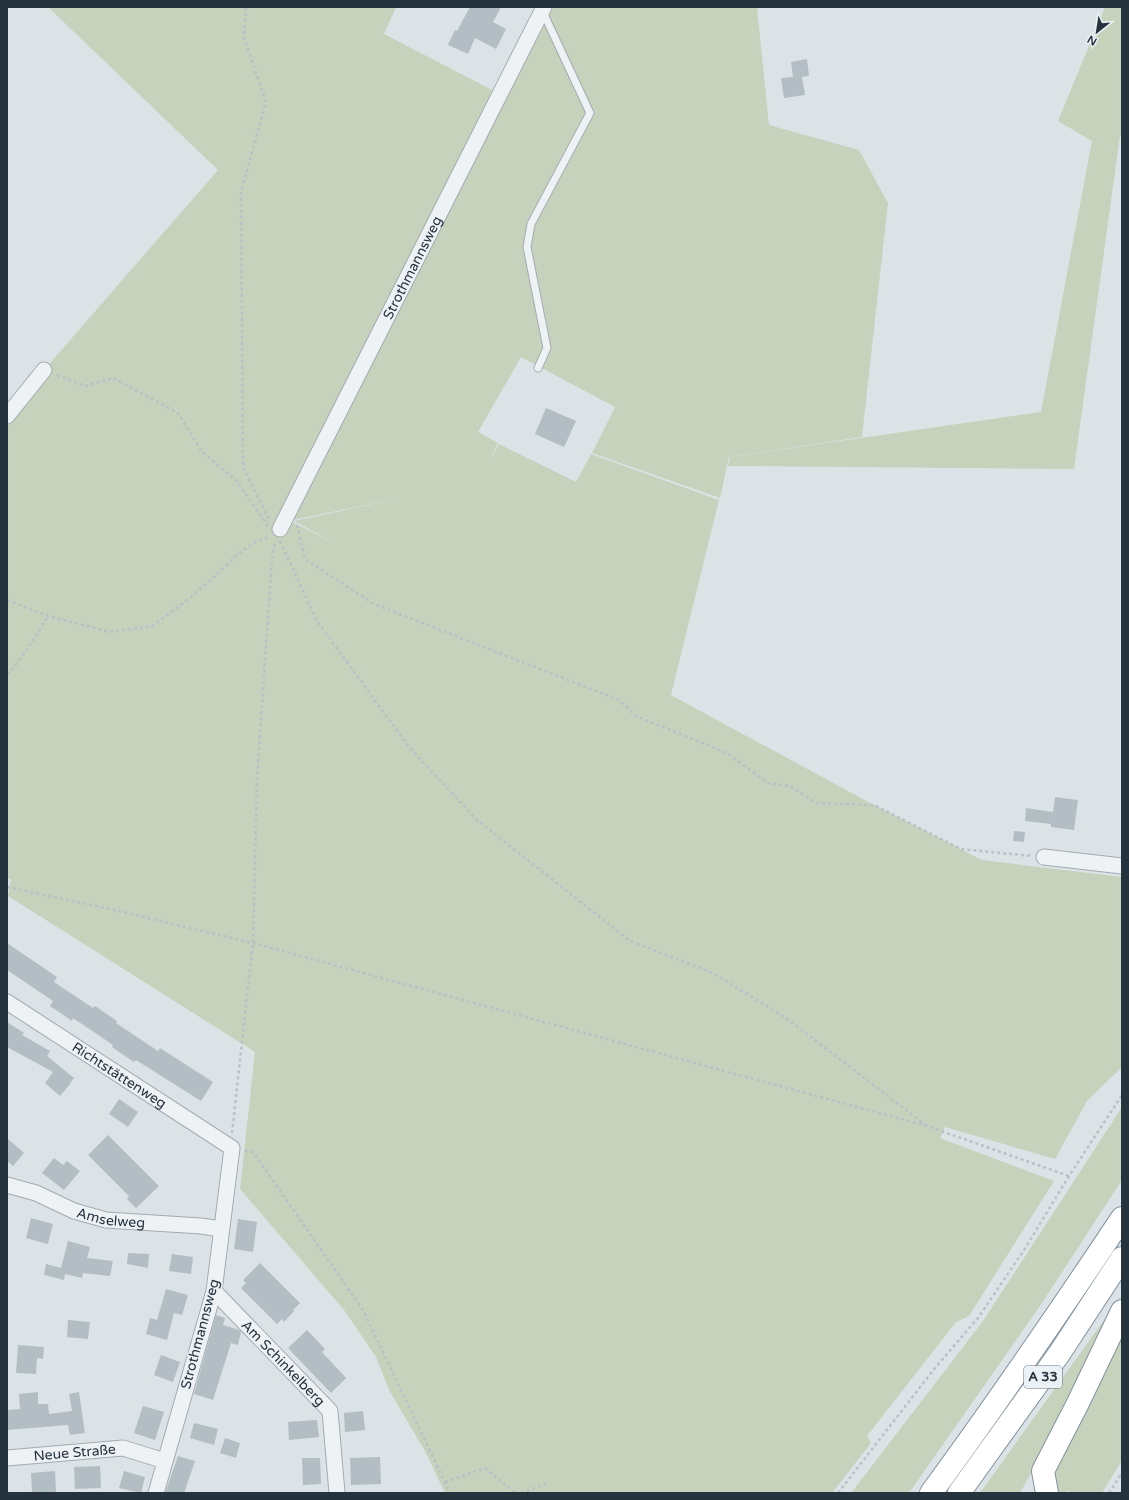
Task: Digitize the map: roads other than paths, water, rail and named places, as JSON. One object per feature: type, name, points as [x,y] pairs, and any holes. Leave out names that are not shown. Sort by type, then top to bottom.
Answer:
[{"type":"highway","name":"A 33","points":[[931,1493],[1030,1356],[1122,1218]]},
{"type":"highway","name":"A 33","points":[[959,1493],[1059,1354],[1122,1258]]},
{"type":"highway","points":[[1029,1493],[1043,1471],[1078,1403],[1122,1311]]},
{"type":"highway","points":[[1043,1471],[1048,1493]]},
{"type":"street","name":"Strothmannsweg","points":[[275,532],[543,9]]},
{"type":"street","points":[[7,416],[44,370]]},
{"type":"street","points":[[1044,857],[1122,866]]},
{"type":"street","name":"Richtstättenweg","points":[[7,1002],[232,1148]]},
{"type":"street","name":"Strothmannsweg","points":[[156,1493],[214,1291],[232,1148]]},
{"type":"street","name":"Amselweg","points":[[7,1185],[36,1193],[74,1211],[106,1220],[201,1226],[221,1229]]},
{"type":"street","name":"Am Schinkelberg","points":[[214,1291],[330,1411],[337,1493]]},
{"type":"street","name":"Neue Straße","points":[[7,1458],[123,1448],[165,1461]]},
{"type":"lane","points":[[538,368],[547,348],[527,247],[531,224],[590,113],[543,9]]}]
